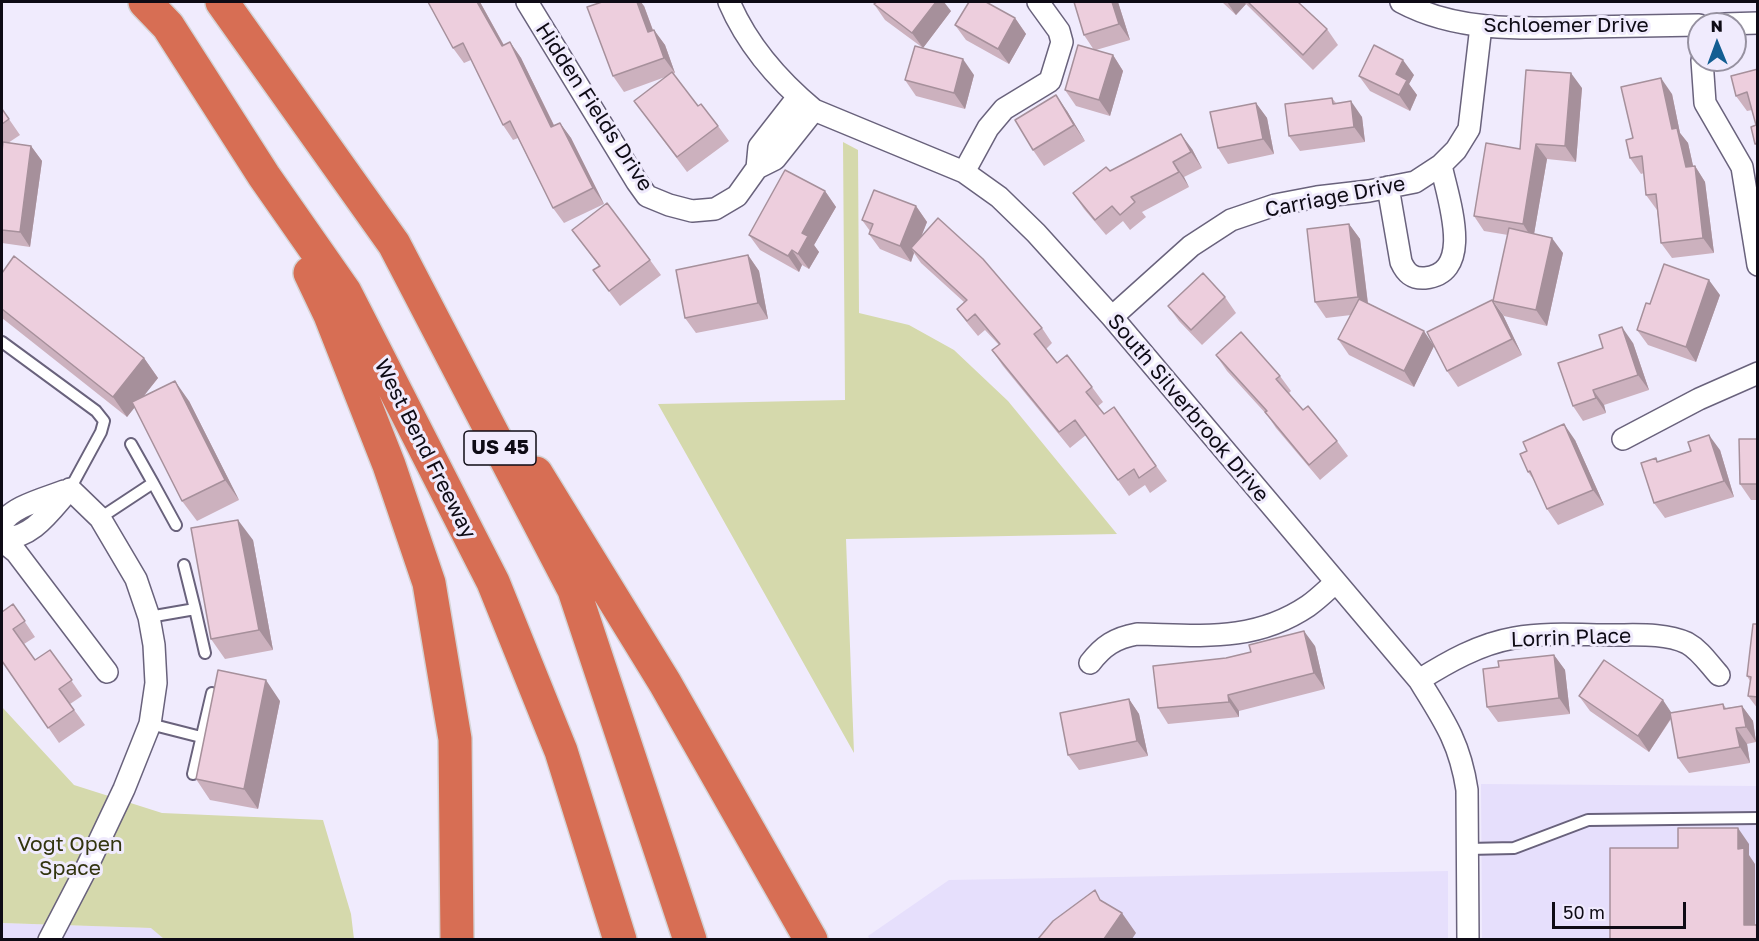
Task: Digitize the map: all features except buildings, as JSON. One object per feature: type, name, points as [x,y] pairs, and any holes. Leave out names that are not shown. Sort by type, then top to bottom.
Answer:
[{"type":"highway","name":"West Bend Freeway","points":[[145,2],[168,26],[264,176],[345,292],[493,582],[561,751],[620,939]]},
{"type":"highway","name":"US 45","points":[[222,2],[394,244],[574,590],[690,939]]},
{"type":"highway","points":[[264,176],[330,315],[389,465],[429,583],[455,739],[457,939]]},
{"type":"highway","points":[[394,244],[665,682],[811,939]]},
{"type":"street","name":"Hidden Fields Drive","points":[[527,2],[647,196],[669,205],[692,211],[715,209],[737,196],[757,168],[759,147],[806,103]]},
{"type":"street","name":"South Silverbrook Drive","points":[[729,2],[756,50],[806,103],[964,172],[999,197],[1036,233],[1112,317],[1419,680],[1459,750],[1467,790],[1468,939]]},
{"type":"street","points":[[964,172],[988,128],[1004,109],[1040,90],[1050,81],[1062,42],[1059,31],[1038,2]]},
{"type":"street","name":"Schloemer Drive","points":[[1401,2],[1418,10],[1481,26],[1541,28],[1687,25]]},
{"type":"street","name":"Carriage Drive","points":[[1112,317],[1191,246],[1231,220],[1275,204],[1415,182],[1441,165],[1456,150],[1469,129],[1481,26]]},
{"type":"street","points":[[1703,72],[1705,103],[1742,167],[1758,265]]},
{"type":"street","points":[[1388,188],[1401,262],[1406,273],[1418,278],[1431,277],[1446,271],[1453,259],[1455,231],[1441,165]]},
{"type":"street","points":[[1623,439],[1699,399],[1758,373]]},
{"type":"street","points":[[49,939],[124,789],[150,724],[156,683],[154,645],[149,617],[136,579],[100,518],[70,489]]},
{"type":"street","points":[[2,525],[4,519],[15,510],[70,489]]},
{"type":"street","points":[[2,539],[14,539],[25,534],[41,521],[70,489]]},
{"type":"street","points":[[2,539],[16,552],[107,672]]},
{"type":"street","points":[[1089,663],[1109,643],[1121,637],[1137,634],[1237,634],[1268,627],[1309,605],[1336,582]]},
{"type":"street","name":"Lorrin Place","points":[[1419,680],[1444,664],[1479,648],[1533,635],[1653,635],[1670,638],[1694,647],[1719,675]]},
{"type":"lane","points":[[2,342],[96,411],[104,422],[101,432],[70,489]]},
{"type":"lane","points":[[131,444],[176,525]]},
{"type":"lane","points":[[100,518],[153,483]]},
{"type":"lane","points":[[184,565],[205,653]]},
{"type":"lane","points":[[149,617],[195,609]]},
{"type":"lane","points":[[192,774],[213,693]]},
{"type":"lane","points":[[150,724],[201,736]]},
{"type":"lane","points":[[1468,849],[1514,848],[1588,820],[1758,818]]},
{"type":"shaded area","points":[[1481,784],[1757,786],[1757,939],[1482,939]]},
{"type":"shaded area","points":[[1448,871],[1448,939],[870,940],[868,936],[949,880]]},
{"type":"shaded area","points":[[2,923],[152,928],[164,939],[2,940]]},
{"type":"green space","points":[[843,142],[858,150],[859,313],[909,325],[954,350],[1008,401],[1117,534],[846,539],[854,753],[658,404],[845,400]]},
{"type":"green space","name":"Vogt Open Space","points":[[2,707],[74,785],[162,813],[323,820],[351,914],[354,939],[164,939],[151,928],[2,923]]}]
